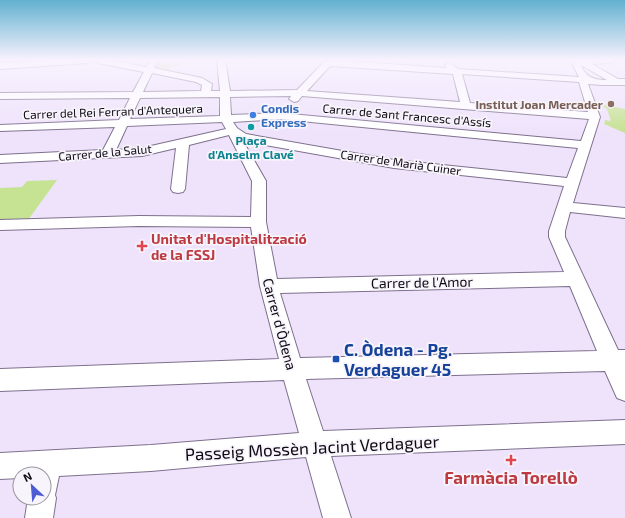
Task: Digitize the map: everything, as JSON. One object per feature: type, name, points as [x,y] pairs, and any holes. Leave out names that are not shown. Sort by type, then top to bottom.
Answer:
[{"type":"street","points":[[108,153],[121,124],[142,84]]},
{"type":"street","points":[[206,94],[207,84]]},
{"type":"street","name":"Carrer d'Òdena","points":[[224,84],[226,119],[259,181],[258,222],[269,286],[292,369],[316,444],[336,518]]},
{"type":"street","points":[[266,133],[306,84]]},
{"type":"street","points":[[460,84],[466,106]]},
{"type":"street","points":[[583,84],[594,116],[564,207],[557,230],[557,237],[576,279],[619,360],[625,390]]},
{"type":"street","points":[[612,84],[625,86]]},
{"type":"street","points":[[0,96],[299,93],[594,116]]},
{"type":"street","name":"Carrer de Sant Francesc d'Assís","points":[[226,119],[280,116],[584,145]]},
{"type":"street","name":"Carrer del Rei Ferran d'Antequera","points":[[0,128],[226,119]]},
{"type":"street","name":"Carrer de Marià Cuiner","points":[[233,131],[244,137],[266,133],[394,164],[572,183]]},
{"type":"street","name":"Carrer de la Salut","points":[[0,159],[142,152],[233,131]]},
{"type":"street","points":[[178,189],[183,142]]},
{"type":"street","points":[[564,207],[625,213]]},
{"type":"street","points":[[0,225],[139,221],[258,222]]},
{"type":"street","name":"Carrer de l'Amor","points":[[269,286],[576,279]]},
{"type":"street","points":[[0,380],[292,369],[619,360]]},
{"type":"street","name":"Passeig Mossèn Jacint Verdaguer","points":[[52,475],[151,458],[316,444],[625,432]]},
{"type":"street","name":"Passeig Mossèn Jacint Verdaguer","points":[[0,466],[12,469]]},
{"type":"street","points":[[39,518],[41,506]]},
{"type":"green space","points":[[600,104],[625,109],[625,133],[604,124],[605,120],[611,121],[607,109]]},
{"type":"green space","points":[[57,180],[28,220],[0,220],[0,188],[22,187],[27,181]]},
{"type":"place","name":"Institut Joan Mercader","points":[[611,104]]},
{"type":"place","name":"Condis Express","points":[[253,115]]},
{"type":"place","name":"Plaça d'Anselm Clavé","points":[[251,127]]},
{"type":"place","name":"Unitat d'Hospitalització de la FSSJ","points":[[142,246]]},
{"type":"place","name":"C. Òdena - Pg. Verdaguer 45","points":[[336,359]]},
{"type":"place","name":"Farmàcia Torellò","points":[[511,460]]}]
